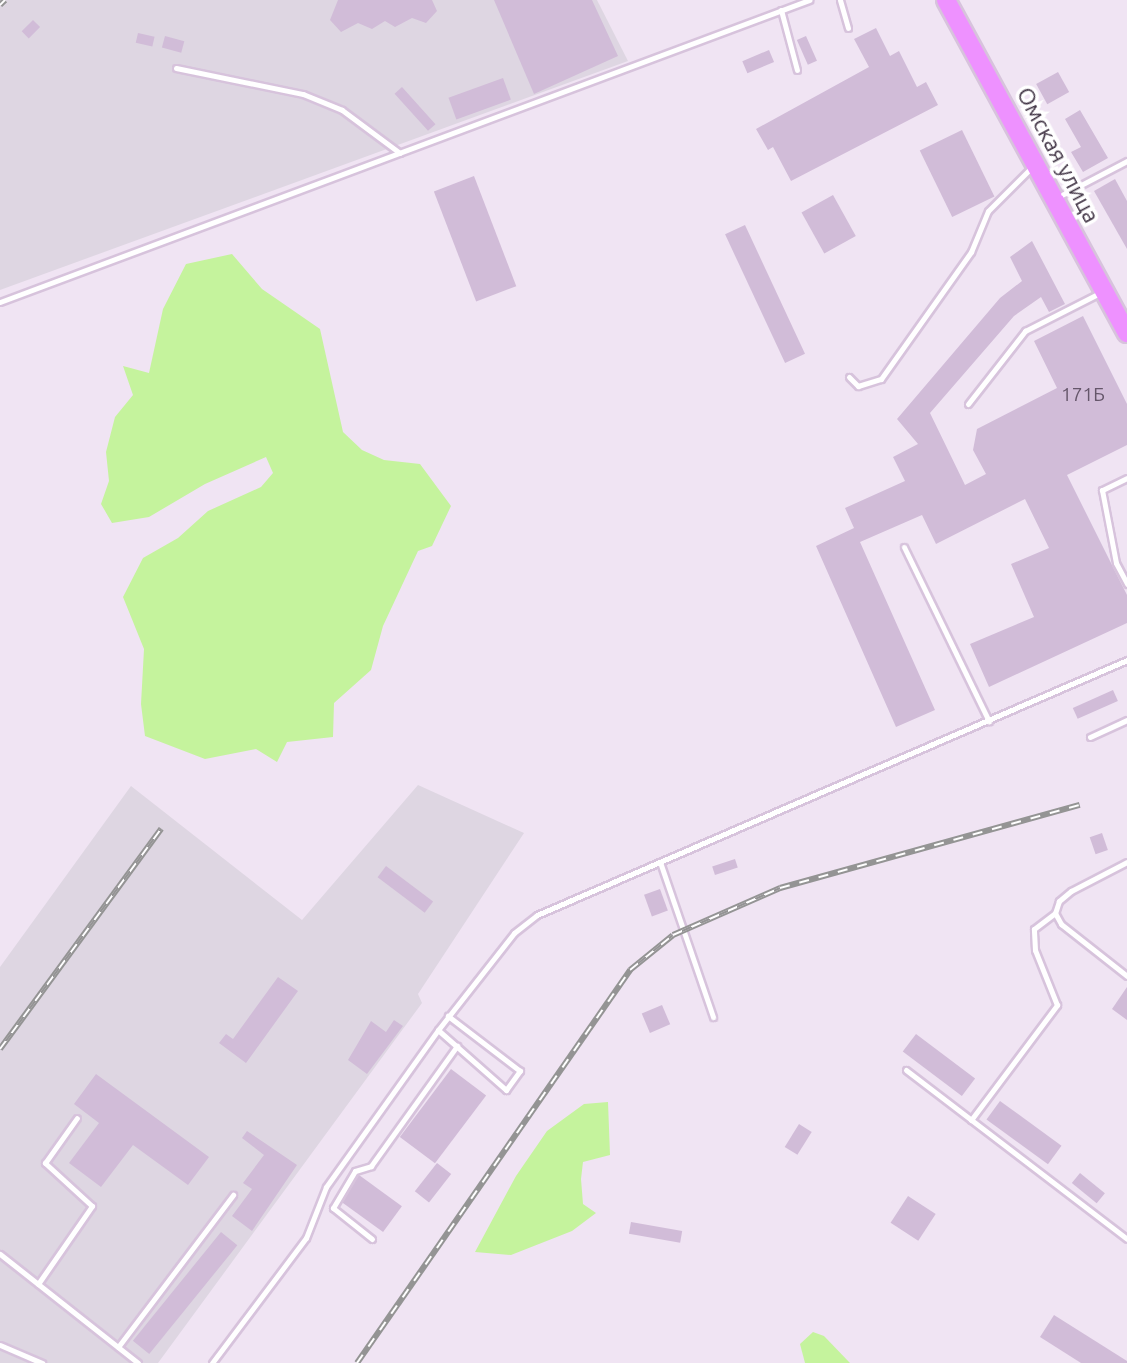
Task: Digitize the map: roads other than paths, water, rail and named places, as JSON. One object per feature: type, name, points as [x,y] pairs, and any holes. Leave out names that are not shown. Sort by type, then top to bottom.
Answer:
[{"type":"main road","name":"Омская улица","points":[[946,0],[1126,327]]},
{"type":"lane","points":[[0,302],[809,0]]},
{"type":"lane","points":[[840,0],[848,28]]},
{"type":"lane","points":[[781,10],[797,70]]},
{"type":"lane","points":[[176,68],[303,94],[342,110],[400,153]]},
{"type":"lane","points":[[1054,199],[1127,161]]},
{"type":"lane","points":[[849,377],[858,386],[881,379],[971,252],[988,211],[1009,185],[1035,164]]},
{"type":"lane","points":[[968,404],[1025,331],[1104,291]]},
{"type":"lane","points":[[1127,478],[1102,490],[1116,563],[1127,584]]},
{"type":"lane","points":[[905,547],[989,721]]},
{"type":"lane","points":[[212,1363],[306,1238],[326,1187],[448,1016],[513,933],[537,915],[1127,660]]},
{"type":"lane","points":[[1090,737],[1127,720]]},
{"type":"lane","points":[[660,862],[713,1017]]},
{"type":"lane","points":[[971,1120],[1057,1005],[1035,950],[1034,929],[1055,913],[1059,901],[1071,891],[1127,862]]},
{"type":"lane","points":[[1055,913],[1061,924],[1127,976]]},
{"type":"lane","points":[[438,1030],[506,1090],[520,1071],[448,1016]]},
{"type":"lane","points":[[372,1239],[333,1208],[355,1171],[371,1166],[457,1046]]},
{"type":"lane","points":[[906,1070],[1127,1239]]},
{"type":"lane","points":[[38,1284],[92,1206],[46,1163],[77,1118]]},
{"type":"lane","points":[[118,1347],[233,1195]]},
{"type":"lane","points":[[0,1254],[138,1363]]},
{"type":"lane","points":[[0,1345],[42,1363]]},
{"type":"railway","points":[[0,5],[5,0]]},
{"type":"railway","points":[[357,1363],[630,970],[673,935],[780,888],[1080,805]]},
{"type":"railway","points":[[0,1049],[161,829]]}]
